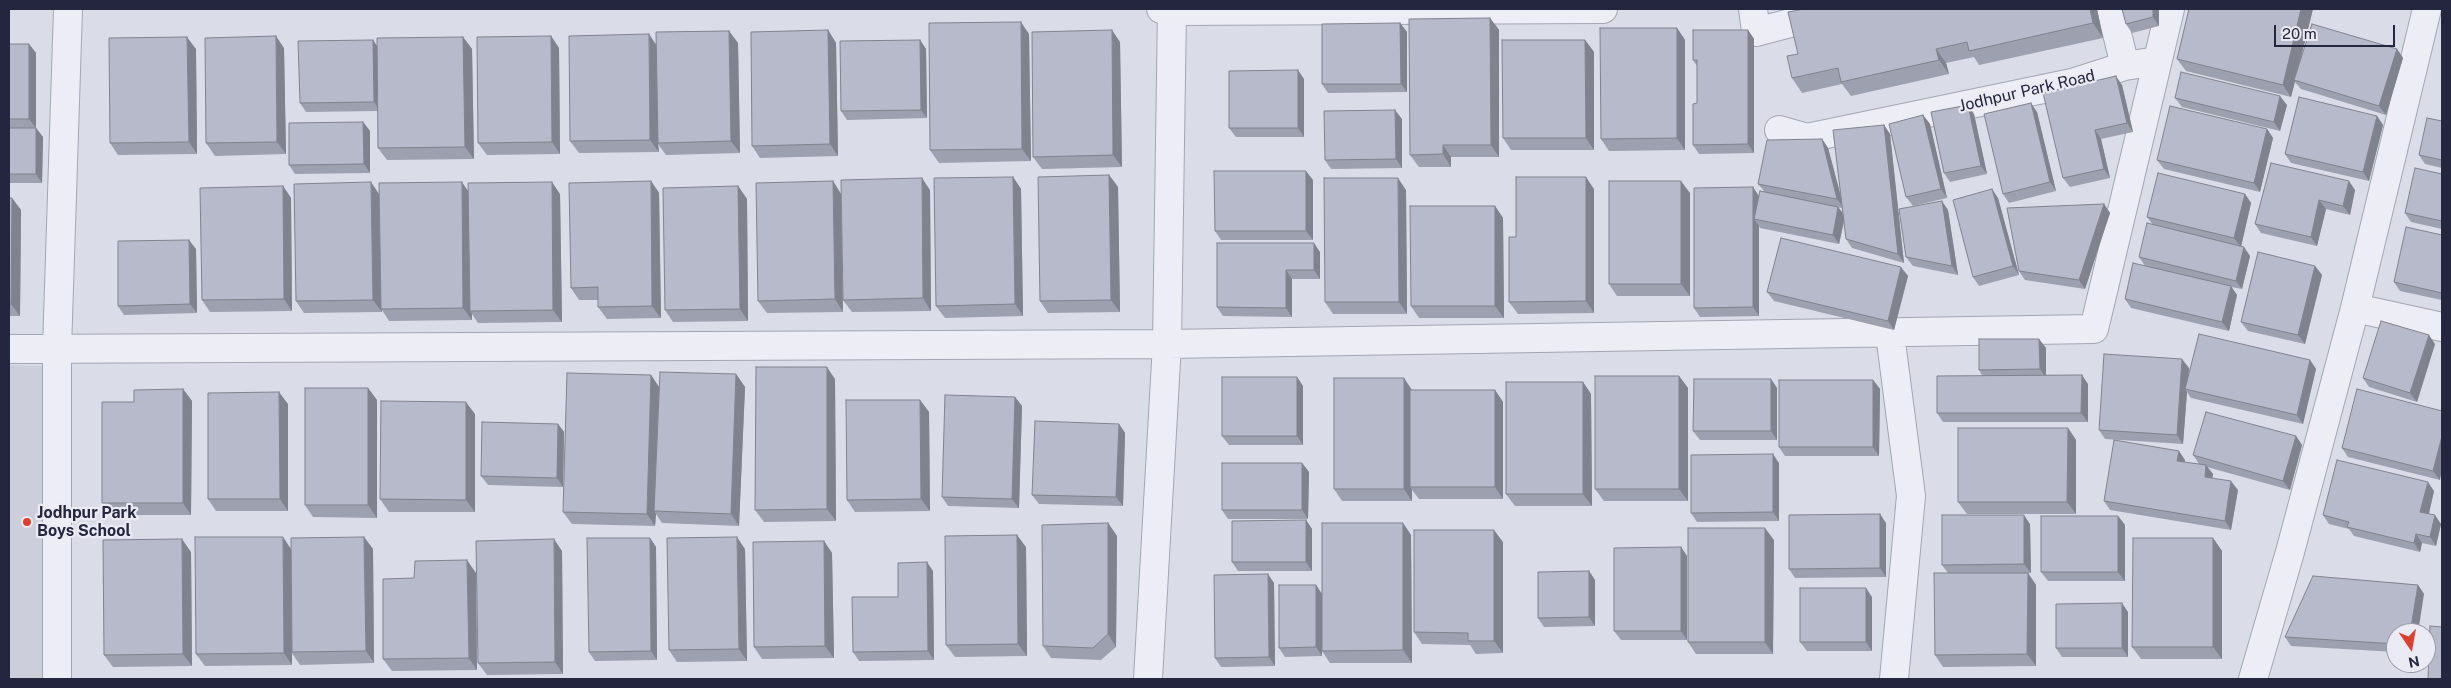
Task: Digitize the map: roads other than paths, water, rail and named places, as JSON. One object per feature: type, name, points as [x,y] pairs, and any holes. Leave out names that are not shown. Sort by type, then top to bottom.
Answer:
[{"type":"street","points":[[58,679],[57,349],[68,9]]},
{"type":"street","points":[[1148,679],[1167,344],[1168,10],[1602,9]]},
{"type":"street","points":[[1754,20],[1844,9]]},
{"type":"street","points":[[2111,9],[2124,66]]},
{"type":"street","points":[[9,349],[1167,344],[1890,334],[2094,329],[2170,9]]},
{"type":"street","points":[[2253,679],[2290,552],[2355,308],[2427,9]]},
{"type":"street","name":"Jodhpur Park Road","points":[[1779,130],[1806,138],[2072,83],[2124,66],[2157,61]]},
{"type":"street","points":[[2355,308],[2442,327]]},
{"type":"street","points":[[1890,334],[1911,496],[1894,679]]},
{"type":"place","name":"Jodhpur Park Boys School","points":[[27,522]]}]
